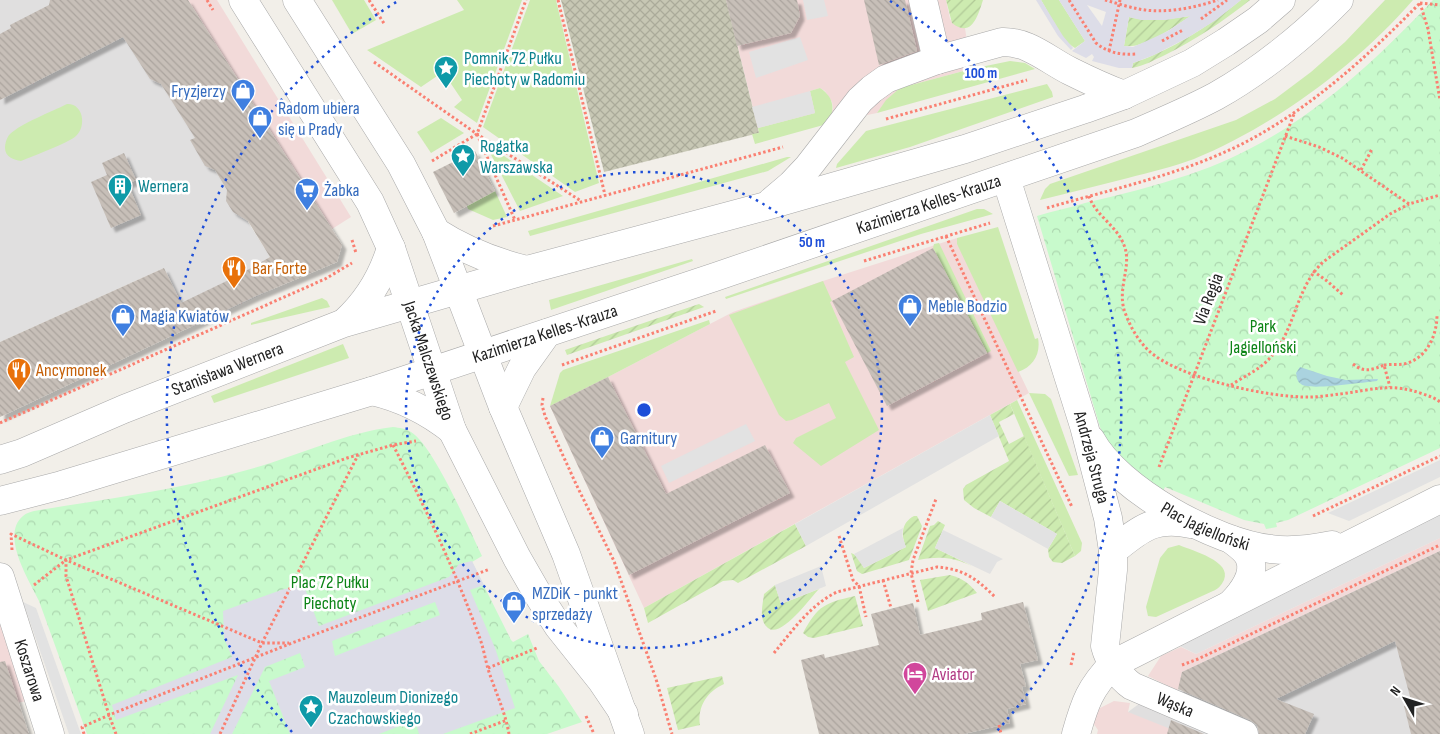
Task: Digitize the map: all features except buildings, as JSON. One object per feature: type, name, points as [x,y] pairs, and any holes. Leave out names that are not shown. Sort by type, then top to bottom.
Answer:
[{"type":"street","name":"Jacka Malczewskiego","points":[[243,0],[370,202],[391,248],[411,303],[431,371],[452,430],[540,598],[558,626],[613,696],[627,724]]},
{"type":"street","name":"Jacka Malczewskiego","points":[[297,0],[401,164],[436,232],[503,407],[566,554],[627,724]]},
{"type":"street","points":[[923,0],[937,60]]},
{"type":"street","points":[[458,290],[766,206],[965,149],[1124,95],[1158,80],[1209,53],[1258,20],[1281,0]]},
{"type":"street","name":"Kazimierza Kelles-Krauza","points":[[431,371],[1136,133],[1217,95],[1286,48],[1339,0]]},
{"type":"street","points":[[766,206],[791,185],[808,167],[860,100],[872,89],[886,79],[937,60],[1002,42],[1012,42],[1029,48],[1099,86],[1124,95]]},
{"type":"street","name":"Andrzeja Struga","points":[[1006,178],[1084,426],[1108,518],[1113,552],[1105,646],[1113,664]]},
{"type":"street","points":[[436,232],[480,256],[528,270]]},
{"type":"street","points":[[344,323],[355,313],[374,289],[387,262],[391,248]]},
{"type":"street","name":"Stanisława Wernera","points":[[0,460],[22,453],[124,409],[344,323],[458,290]]},
{"type":"street","points":[[503,407],[522,368],[547,333]]},
{"type":"street","points":[[0,502],[62,485],[431,371]]},
{"type":"street","points":[[372,390],[415,405],[452,430]]},
{"type":"street","name":"Plac Jagielloński","points":[[1084,426],[1094,445],[1106,460],[1129,482],[1193,524],[1232,540],[1287,551],[1330,546],[1363,537]]},
{"type":"street","name":"Plac Jagielloński","points":[[1113,664],[1440,499]]},
{"type":"street","points":[[1113,552],[1147,526],[1161,521],[1193,524]]},
{"type":"street","points":[[1231,604],[1245,586],[1250,567],[1249,557],[1232,540]]},
{"type":"street","name":"Koszarowa","points":[[0,577],[50,734]]},
{"type":"street","name":"Plac Jagielloński","points":[[1111,590],[1112,607],[1116,617],[1120,625],[1128,632],[1144,636],[1176,633]]},
{"type":"street","points":[[1076,734],[1088,696],[1101,676],[1113,664]]},
{"type":"street","name":"Wąska","points":[[1113,664],[1126,682],[1142,692],[1244,734]]},
{"type":"path","points":[[369,0],[385,25]]},
{"type":"path","points":[[427,164],[476,134],[526,0]]},
{"type":"path","points":[[558,0],[605,195]]},
{"type":"path","points":[[1069,0],[1096,43],[1109,51],[1122,55],[1137,54]]},
{"type":"path","points":[[1105,0],[1120,2],[1141,9],[1161,10],[1186,8],[1218,0]]},
{"type":"path","points":[[1199,21],[1227,0]]},
{"type":"path","points":[[1109,51],[1120,2]]},
{"type":"path","points":[[1420,3],[1440,5]]},
{"type":"path","points":[[1420,3],[1428,29],[1440,100]]},
{"type":"path","points":[[1039,210],[1161,176],[1198,163],[1242,144],[1295,113],[1337,81],[1420,3]]},
{"type":"path","points":[[1161,42],[1184,30]]},
{"type":"path","points":[[367,57],[476,134],[582,201]]},
{"type":"path","name":"Via Regia","points":[[1149,496],[1193,375],[1295,113]]},
{"type":"path","points":[[476,134],[515,220]]},
{"type":"path","points":[[1286,136],[1319,147],[1342,158],[1409,204]]},
{"type":"path","points":[[1361,170],[1372,148]]},
{"type":"path","points":[[1230,385],[1268,360],[1278,348],[1313,271],[1390,214],[1409,204],[1440,195]]},
{"type":"path","points":[[1089,196],[1092,204],[1123,242],[1127,255],[1121,298],[1125,314],[1135,335],[1149,351],[1162,360],[1193,375],[1258,392],[1310,397],[1390,387],[1410,390],[1440,402]]},
{"type":"path","points":[[863,261],[995,222]]},
{"type":"path","points":[[946,236],[1075,514]]},
{"type":"path","points":[[0,423],[325,279],[358,259]]},
{"type":"path","points":[[1313,271],[1343,295]]},
{"type":"path","points":[[560,366],[725,308]]},
{"type":"path","points":[[1353,364],[1364,370],[1369,370],[1384,365],[1404,364],[1412,361],[1431,343],[1436,334],[1437,314]]},
{"type":"path","points":[[1384,365],[1390,387]]},
{"type":"path","points":[[545,389],[542,405],[545,416],[614,561],[656,679],[672,734]]},
{"type":"path","points":[[66,560],[296,475],[358,454],[392,445],[421,500],[458,581],[480,638],[488,668],[507,720],[509,734]]},
{"type":"path","points":[[220,734],[262,643],[358,454]]},
{"type":"path","points":[[1305,520],[1440,456]]},
{"type":"path","points":[[918,602],[911,573],[913,560],[936,499]]},
{"type":"path","points":[[11,534],[66,560],[262,643],[292,643]]},
{"type":"path","points":[[839,536],[853,580],[859,586],[866,617]]},
{"type":"path","points":[[1142,692],[1166,671],[1198,659],[1440,545]]},
{"type":"path","points":[[66,560],[66,576],[116,734]]},
{"type":"path","points":[[84,734],[82,727],[109,715],[292,643],[495,567]]},
{"type":"path","points":[[774,653],[814,606],[824,598],[837,592],[911,573],[937,567],[952,568],[976,579],[996,598]]},
{"type":"path","points":[[883,580],[891,608]]},
{"type":"path","points":[[1069,672],[1075,645]]},
{"type":"path","points":[[488,668],[538,648]]},
{"type":"path","points":[[470,734],[507,720]]},
{"type":"path","points":[[999,725],[1001,734]]},
{"type":"shaded area","points":[[0,0],[127,0],[157,77],[270,257],[258,265],[273,289],[192,327],[164,268],[0,342]]},
{"type":"shaded area","points":[[188,0],[217,0],[351,217],[332,229]]},
{"type":"shaded area","points":[[561,0],[726,0],[759,133],[604,172]]},
{"type":"shaded area","points":[[726,0],[946,0],[950,19],[960,28],[965,28],[971,69],[900,88],[877,113],[828,123],[833,108],[832,102],[825,91],[820,88],[810,91],[815,113],[758,128]]},
{"type":"shaded area","points":[[803,0],[824,0],[828,16],[807,20]]},
{"type":"shaded area","points":[[1036,0],[1041,0],[1063,36],[1073,48],[1071,50],[1058,36]]},
{"type":"shaded area","points":[[1059,0],[1241,0],[1216,20],[1187,38],[1154,55],[1133,63],[1132,68],[1119,68],[1092,61],[1094,57],[1092,54],[1086,58],[1072,51],[1085,41]],"holes":[[[1087,5],[1106,12],[1102,26]],[[1190,16],[1168,31],[1151,39],[1133,47],[1124,46],[1129,17],[1141,20],[1166,20]]]},
{"type":"shaded area","points":[[800,37],[808,60],[756,78],[749,52]]},
{"type":"shaded area","points":[[810,91],[815,113],[758,128],[752,107]]},
{"type":"shaded area","points":[[957,238],[957,244],[1029,393],[644,608],[550,406],[733,312]]},
{"type":"shaded area","points":[[990,415],[999,436],[806,546],[795,524]]},
{"type":"shaded area","points":[[746,424],[755,441],[669,483],[661,466]]},
{"type":"shaded area","points":[[1440,460],[1440,477],[1349,521],[1328,513]]},
{"type":"shaded area","points":[[1000,501],[1057,534],[1048,549],[991,517]]},
{"type":"shaded area","points":[[1440,514],[1440,538],[1196,654],[1172,642]]},
{"type":"shaded area","points":[[903,528],[902,535],[906,547],[864,568],[854,554]]},
{"type":"shaded area","points":[[943,530],[1003,559],[997,562],[990,574],[935,548]]},
{"type":"shaded area","points":[[1440,538],[1440,551],[1182,672],[1178,691],[1148,676],[1161,656],[1181,647],[1196,654]]},
{"type":"shaded area","points":[[1440,551],[1440,734],[1111,734],[1128,712],[1182,672]]},
{"type":"shaded area","name":"Plac 72 Pułku Piechoty","points":[[472,561],[484,585],[470,590],[495,648],[515,708],[443,734],[419,734],[415,720],[379,734],[290,734],[269,681],[305,667],[300,653],[265,667],[232,734],[210,734],[238,675],[116,720],[112,705],[232,657],[224,638],[223,611],[284,589],[304,586],[319,626],[449,577],[459,564]],"holes":[[[435,602],[440,615],[335,656],[332,641]]]},
{"type":"shaded area","points":[[821,566],[826,586],[781,604],[775,585]]},
{"type":"shaded area","points":[[23,602],[36,608],[81,734],[69,734]]},
{"type":"shaded area","points":[[0,616],[27,701],[0,706]]},
{"type":"shaded area","points":[[1114,701],[1130,703],[1128,712],[1183,734],[1097,734],[1098,730],[1089,717],[1100,708]]},
{"type":"green space","points":[[332,0],[364,0],[376,20],[352,34]]},
{"type":"green space","points":[[457,0],[522,0],[477,123],[454,107],[462,100],[443,72],[421,87],[367,50],[464,10]]},
{"type":"green space","points":[[530,0],[556,0],[599,183],[575,192],[483,127]]},
{"type":"green space","points":[[946,0],[983,0],[973,23],[965,28],[952,23]]},
{"type":"green space","points":[[1041,0],[1059,0],[1085,41],[1075,48],[1069,44],[1060,33]]},
{"type":"green space","points":[[1241,0],[1250,0],[1220,23],[1187,43],[1149,63],[1132,68],[1133,63],[1148,58],[1190,36]]},
{"type":"green space","points":[[1385,0],[1413,0],[1366,48],[1340,70],[1312,92],[1254,129],[1186,162],[1040,200],[1045,189],[1050,184],[1236,120],[1275,99],[1311,72],[1345,42]]},
{"type":"green space","name":"Park Jagielloński","points":[[1433,0],[1440,0],[1440,448],[1288,520],[1276,523],[1277,527],[1266,529],[1264,524],[1244,520],[1165,487],[1160,497],[1108,445],[1100,427],[1037,216],[1188,175],[1224,161],[1258,144],[1291,125],[1351,80]]},
{"type":"green space","points":[[1191,16],[1150,41],[1132,46],[1124,46],[1129,17],[1152,20]]},
{"type":"green space","points":[[1010,61],[1025,63],[1035,69],[877,113],[886,100],[900,88],[971,69]]},
{"type":"green space","points":[[1047,84],[1053,97],[910,147],[836,168],[837,164],[866,131]]},
{"type":"green space","points":[[820,88],[828,95],[832,104],[832,114],[827,124],[755,144],[752,134],[759,133],[758,128],[815,113],[810,91]]},
{"type":"green space","points":[[67,104],[77,107],[82,116],[81,127],[76,136],[58,146],[21,161],[8,156],[5,146],[10,134],[29,122]]},
{"type":"green space","points":[[441,118],[464,133],[431,153],[417,132]]},
{"type":"green space","points":[[485,143],[563,196],[520,211]]},
{"type":"green space","points":[[791,157],[768,171],[530,236],[528,231]]},
{"type":"green space","points":[[495,191],[507,217],[493,220],[468,209],[467,206]]},
{"type":"green space","points":[[977,209],[984,209],[993,214],[921,234],[726,299],[725,297]]},
{"type":"green space","points":[[998,227],[1035,339],[1038,338],[1039,344],[1037,354],[1032,363],[1018,372],[957,244],[957,238]]},
{"type":"green space","points":[[939,243],[991,351],[987,353],[933,248],[934,244]]},
{"type":"green space","points":[[692,259],[693,261],[551,310],[549,300]]},
{"type":"green space","points":[[823,281],[854,357],[845,362],[879,430],[821,466],[793,443],[796,438],[836,418],[829,403],[792,420],[786,421],[779,415],[729,315]]},
{"type":"green space","points":[[322,298],[327,301],[330,307],[251,325],[251,323]]},
{"type":"green space","points":[[699,304],[704,307],[567,355],[565,350]]},
{"type":"green space","points":[[709,320],[710,324],[550,406],[560,373],[563,370]]},
{"type":"green space","points":[[343,344],[349,358],[214,403],[211,396]]},
{"type":"green space","points":[[1029,393],[1045,394],[1051,399],[1078,475],[1069,476]]},
{"type":"green space","points":[[1017,400],[1082,543],[1081,551],[1075,556],[1010,404]]},
{"type":"green space","points":[[1010,404],[1014,414],[999,422],[1009,444],[1024,436],[1075,556],[1062,563],[1053,562],[1049,557],[1048,549],[1057,534],[1000,501],[991,517],[964,500],[963,489],[966,485],[1009,461],[990,415]]},
{"type":"green space","name":"Plac 72 Pułku Piechoty","points":[[393,427],[411,432],[430,453],[450,489],[482,556],[472,562],[511,640],[513,642],[528,634],[539,661],[582,722],[547,734],[87,734],[39,601],[23,570],[15,546],[14,534],[17,524],[23,516],[34,511],[221,477],[265,465],[356,434]]},
{"type":"green space","points":[[914,516],[917,516],[922,526],[909,560],[862,574],[857,571],[851,553],[857,557],[864,568],[906,547],[903,538],[904,526]]},
{"type":"green space","points":[[938,521],[945,525],[935,548],[972,566],[946,558],[918,560],[930,526]]},
{"type":"green space","points":[[795,524],[806,546],[738,583],[733,580],[723,581],[648,623],[644,608]]},
{"type":"green space","points":[[1179,545],[1217,562],[1225,573],[1224,580],[1215,590],[1156,617],[1148,616],[1146,607],[1160,558],[1168,548]]},
{"type":"green space","points":[[950,575],[965,581],[977,593],[928,611],[920,580]]},
{"type":"green space","points":[[775,585],[781,604],[819,589],[795,616],[780,628],[774,630],[765,625],[762,612],[764,594]]},
{"type":"green space","points":[[855,596],[863,626],[814,638],[808,637],[803,633],[813,616],[823,607],[829,603]]},
{"type":"green space","points":[[722,676],[724,684],[709,695],[702,706],[700,725],[678,730],[667,688]]},
{"type":"water","points":[[1300,367],[1346,380],[1378,379],[1377,381],[1337,386],[1306,386],[1297,379],[1296,373]]},
{"type":"place","name":"Pomnik 72 Pułku Piechoty w Radomiu","points":[[446,89]]},
{"type":"place","name":"Fryzjerzy","points":[[243,112]]},
{"type":"place","name":"Radom ubiera się u Prady","points":[[260,139]]},
{"type":"place","name":"Rogatka Warszawska","points":[[463,177]]},
{"type":"place","name":"Wernera","points":[[120,207]]},
{"type":"place","name":"Żabka","points":[[307,211]]},
{"type":"place","name":"Bar Forte","points":[[234,289]]},
{"type":"place","name":"Meble Bodzio","points":[[910,327]]},
{"type":"place","name":"Magia Kwiatów","points":[[123,337]]},
{"type":"place","name":"Ancymonek","points":[[19,391]]},
{"type":"place","name":"Garnitury","points":[[602,459]]},
{"type":"place","name":"MZDiK - punkt sprzedaży","points":[[514,624]]},
{"type":"place","name":"Aviator","points":[[915,695]]},
{"type":"place","name":"Mauzoleum Dionizego Czachowskiego","points":[[311,728]]}]
